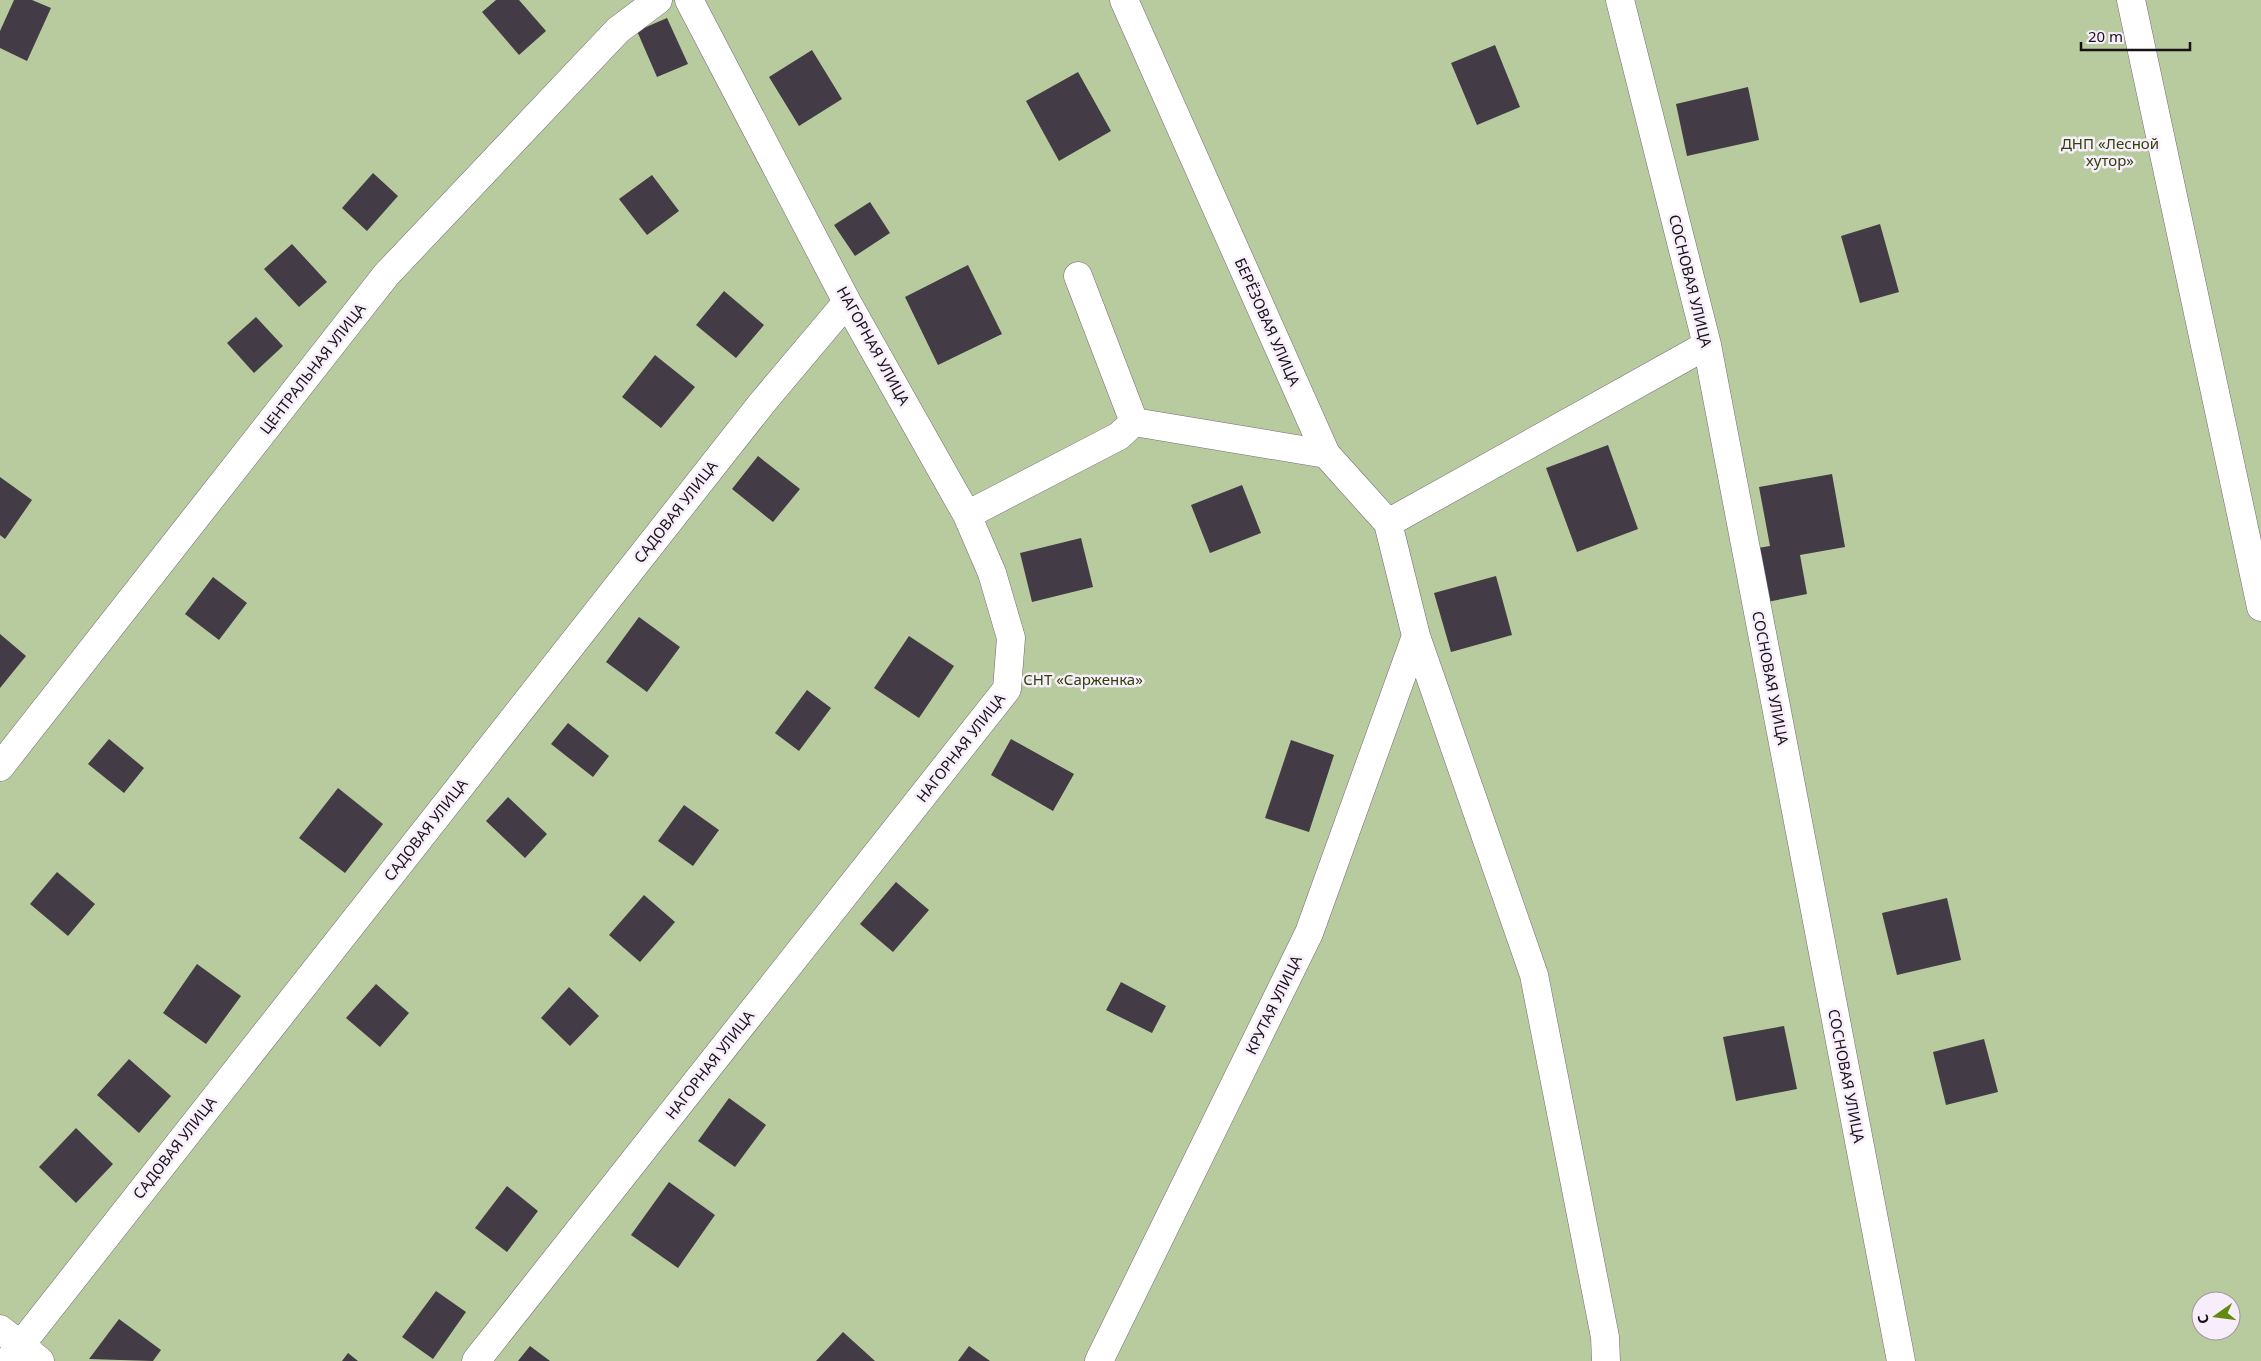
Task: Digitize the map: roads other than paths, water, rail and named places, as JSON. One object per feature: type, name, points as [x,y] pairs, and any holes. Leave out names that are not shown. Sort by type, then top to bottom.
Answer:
[{"type":"street","name":"ЦЕНТРАЛЬНАЯ УЛИЦА","points":[[0,767],[386,275],[618,30],[658,0]]},
{"type":"street","name":"НАГОРНАЯ УЛИЦА","points":[[476,1361],[1007,689],[1011,638],[992,573],[968,515],[847,302],[689,0]]},
{"type":"street","name":"БЕРЁЗОВАЯ УЛИЦА","points":[[1124,0],[1326,454],[1388,523],[1416,636],[1534,975],[1605,1336],[1606,1361]]},
{"type":"street","name":"СОСНОВАЯ УЛИЦА","points":[[1620,0],[1706,345],[1901,1361]]},
{"type":"street","points":[[2131,0],[2261,607]]},
{"type":"street","points":[[1078,276],[1134,422]]},
{"type":"street","name":"САДОВАЯ УЛИЦА","points":[[17,1349],[755,411],[847,302]]},
{"type":"street","points":[[1388,523],[1706,345]]},
{"type":"street","points":[[1134,422],[1326,454]]},
{"type":"street","points":[[968,515],[1119,436],[1134,422]]},
{"type":"street","name":"КРУТАЯ УЛИЦА","points":[[1100,1361],[1310,933],[1416,636]]},
{"type":"park label","name":"ДНП «Лесной хутор»","points":[[2110,152]]},
{"type":"park label","name":"СНТ «Сарженка»","points":[[1083,680]]}]
